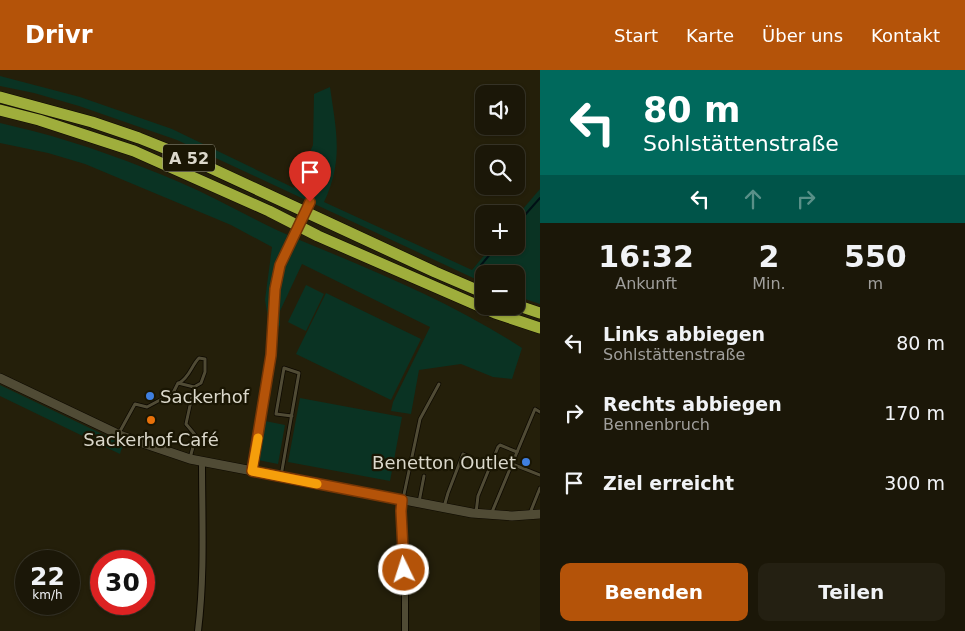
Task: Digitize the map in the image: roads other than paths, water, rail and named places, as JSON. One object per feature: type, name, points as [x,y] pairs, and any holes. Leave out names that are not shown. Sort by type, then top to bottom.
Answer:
[{"type":"highway","name":"A 52","points":[[0,97],[92,122],[189,158],[475,289]]},
{"type":"highway","name":"A 52","points":[[0,110],[56,125],[134,151],[253,204],[318,236],[496,313],[540,328]]},
{"type":"highway","points":[[525,308],[540,313]]},
{"type":"street","points":[[0,378],[119,435],[190,459],[476,514],[540,514]]},
{"type":"street","points":[[198,631],[202,602],[203,565],[202,462]]},
{"type":"street","points":[[402,500],[405,631]]},
{"type":"lane","points":[[252,471],[271,355],[275,289],[280,265],[316,188]]},
{"type":"lane","points":[[119,435],[135,404],[147,407],[173,393],[178,383],[185,380],[194,362],[199,358],[205,359],[205,372],[201,383],[194,387],[178,383]]},
{"type":"lane","points":[[281,477],[292,416],[299,372],[284,368],[276,414],[292,416]]},
{"type":"lane","points":[[402,500],[420,419],[439,384]]},
{"type":"lane","points":[[190,459],[196,436],[186,424],[194,387]]},
{"type":"lane","points":[[491,515],[535,409],[540,412]]},
{"type":"lane","points":[[476,514],[478,496],[498,447],[500,445],[517,452]]},
{"type":"lane","points":[[444,508],[448,492],[464,454],[472,458]]},
{"type":"lane","points":[[512,464],[540,476]]},
{"type":"lane","points":[[419,503],[424,476]]},
{"type":"lane","points":[[529,514],[540,488]]},
{"type":"waterway","points":[[525,215],[540,198]]},
{"type":"waterway","points":[[481,265],[489,255]]},
{"type":"place","name":"Sackerhof","points":[[150,396]]},
{"type":"place","name":"Sackerhof-Café","points":[[151,420]]},
{"type":"place","name":"Benetton Outlet","points":[[526,462]]}]
